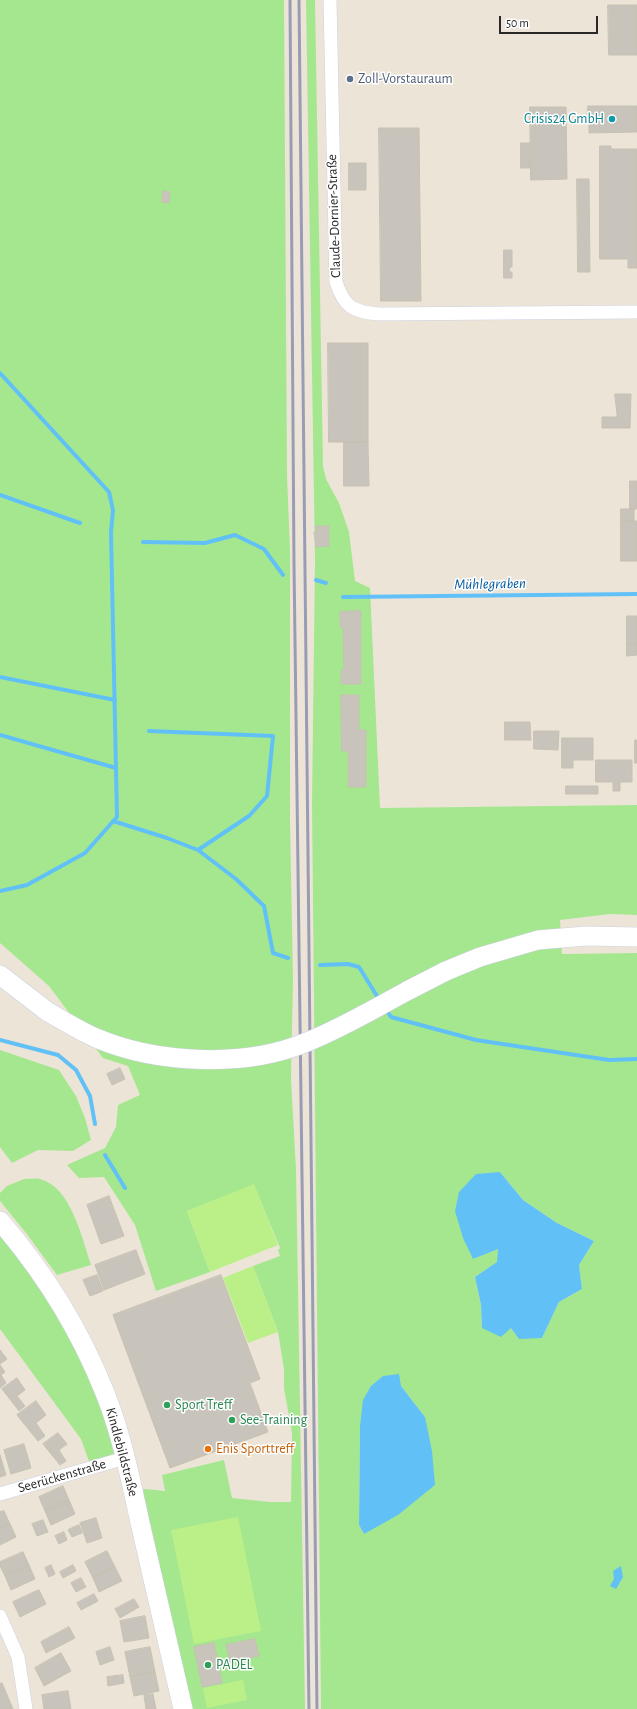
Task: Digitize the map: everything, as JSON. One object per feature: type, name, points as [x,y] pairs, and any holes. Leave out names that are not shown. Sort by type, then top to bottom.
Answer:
[{"type":"main road","points":[[0,975],[48,1012],[96,1038],[130,1050],[166,1058],[210,1060],[253,1056],[287,1050],[344,1026],[446,971],[480,957],[538,940],[586,936],[636,938]]},
{"type":"main road","name":"Kindlebildstraße","points":[[0,1221],[25,1251],[52,1288],[76,1332],[105,1393],[125,1458],[183,1709]]},
{"type":"street","name":"Claude-Dornier-Straße","points":[[330,0],[336,282],[340,296],[349,306],[362,313],[379,314],[637,312]]},
{"type":"street","name":"Seerückenstraße","points":[[0,1494],[125,1458]]},
{"type":"street","points":[[0,1616],[18,1657],[26,1709]]},
{"type":"green space","points":[[0,0],[284,0],[287,476],[290,550],[290,820],[293,979],[291,1079],[296,1170],[305,1709],[183,1709],[133,1492],[145,1489],[165,1491],[162,1475],[224,1460],[232,1498],[270,1502],[291,1502],[292,1433],[284,1388],[284,1369],[278,1332],[253,1266],[280,1256],[278,1250],[280,1248],[254,1185],[187,1211],[210,1272],[156,1291],[135,1225],[104,1177],[79,1178],[67,1165],[105,1148],[116,1127],[118,1105],[140,1095],[128,1066],[103,1058],[49,986],[0,943]]},
{"type":"green space","points":[[306,0],[315,0],[323,466],[326,479],[339,503],[349,532],[355,581],[370,588],[380,808],[637,805],[637,915],[610,914],[560,920],[562,954],[637,953],[637,1709],[321,1709],[312,803],[315,560]],"holes":[[[500,1172],[523,1200],[557,1223],[594,1241],[579,1265],[582,1289],[559,1302],[542,1338],[511,1328],[482,1328],[481,1305],[475,1277],[498,1262],[498,1248],[473,1259]],[[401,1386],[425,1417],[364,1534],[359,1525],[360,1426]]]},
{"type":"green space","points":[[0,1050],[59,1070],[76,1096],[85,1118],[91,1140],[73,1151],[38,1150],[12,1163],[0,1147]]},
{"type":"green space","points":[[24,1179],[40,1179],[51,1184],[60,1192],[74,1215],[91,1265],[57,1275],[0,1201],[0,1193],[7,1186]]},
{"type":"green space","points":[[254,1184],[278,1245],[210,1272],[187,1211]]},
{"type":"green space","points":[[0,1221],[77,1332],[125,1458],[91,1467],[81,1439],[0,1329]]},
{"type":"green space","points":[[253,1266],[278,1332],[248,1343],[223,1278]]},
{"type":"green space","points":[[238,1517],[261,1631],[194,1644],[171,1530]]},
{"type":"green space","name":"PADEL","points":[[243,1680],[247,1700],[207,1708],[203,1688]]},
{"type":"water","points":[[500,1172],[523,1200],[557,1223],[594,1241],[579,1265],[582,1289],[559,1302],[542,1338],[519,1339],[511,1328],[501,1337],[482,1328],[481,1305],[475,1277],[497,1262],[498,1249],[473,1259],[463,1238],[455,1211],[459,1192],[476,1174]]},
{"type":"water","points":[[399,1374],[401,1386],[425,1417],[432,1451],[435,1485],[398,1515],[364,1534],[359,1525],[360,1426],[363,1400],[371,1386],[383,1376]]},
{"type":"water","points":[[621,1566],[623,1577],[616,1589],[610,1586],[614,1579],[613,1571]]},
{"type":"building","points":[[608,5],[637,5],[637,55],[609,55]]},
{"type":"building","name":"Crisis24 GmbH","points":[[588,106],[637,106],[637,132],[589,133],[589,123],[587,123]]},
{"type":"building","points":[[530,107],[566,107],[567,179],[531,180]]},
{"type":"building","points":[[379,128],[419,128],[421,301],[381,301]]},
{"type":"building","points":[[521,143],[531,143],[531,168],[521,168]]},
{"type":"building","points":[[600,146],[611,146],[611,149],[637,149],[637,268],[628,268],[628,259],[600,259]]},
{"type":"building","points":[[349,163],[366,163],[366,190],[349,190]]},
{"type":"building","points":[[577,179],[589,179],[590,272],[578,272]]},
{"type":"building","points":[[163,191],[170,192],[169,203],[162,202]]},
{"type":"building","points":[[504,250],[512,250],[512,267],[510,267],[509,272],[512,272],[512,278],[504,278]]},
{"type":"building","points":[[328,343],[368,343],[368,442],[329,442]]},
{"type":"building","points":[[615,394],[631,394],[630,428],[602,428],[602,417],[617,417]]},
{"type":"building","points":[[344,442],[368,442],[369,486],[344,486]]},
{"type":"building","points":[[630,481],[637,481],[637,509],[630,509]]},
{"type":"building","points":[[621,509],[634,509],[634,521],[621,521]]},
{"type":"building","points":[[621,521],[637,521],[637,561],[621,561]]},
{"type":"building","points":[[316,526],[329,526],[329,546],[316,547],[314,532],[316,532]]},
{"type":"building","points":[[361,611],[361,684],[341,684],[341,670],[344,670],[343,627],[340,627],[340,612]]},
{"type":"building","points":[[627,616],[637,616],[637,644],[627,644]]},
{"type":"building","points":[[627,644],[637,644],[637,655],[627,656]]},
{"type":"building","points":[[341,695],[359,695],[359,730],[366,730],[366,787],[348,787],[348,751],[342,751]]},
{"type":"building","points":[[505,722],[530,722],[531,740],[505,740]]},
{"type":"building","points":[[534,731],[559,731],[558,750],[534,749]]},
{"type":"building","points":[[562,738],[593,738],[593,760],[573,760],[573,768],[562,768]]},
{"type":"building","points":[[635,740],[637,740],[637,763],[635,763]]},
{"type":"building","points":[[596,760],[632,760],[632,782],[620,782],[620,791],[613,791],[613,782],[596,782]]},
{"type":"building","points":[[566,786],[598,786],[598,794],[566,794]]},
{"type":"building","points":[[120,1068],[125,1079],[112,1085],[107,1074]]},
{"type":"building","points":[[109,1196],[124,1236],[101,1244],[87,1205]]},
{"type":"building","points":[[136,1250],[145,1274],[104,1290],[95,1265]]},
{"type":"building","points":[[97,1275],[103,1291],[90,1296],[83,1280]]},
{"type":"building","points":[[221,1275],[260,1379],[250,1383],[268,1432],[170,1468],[113,1315]]},
{"type":"building","points":[[0,1350],[7,1359],[0,1364]]},
{"type":"building","points":[[0,1365],[5,1372],[1,1375],[6,1383],[0,1388]]},
{"type":"building","points":[[17,1378],[25,1390],[17,1396],[25,1406],[19,1411],[2,1389]]},
{"type":"building","points":[[36,1401],[46,1415],[36,1423],[45,1436],[38,1441],[17,1415]]},
{"type":"building","points":[[58,1433],[67,1444],[59,1450],[66,1461],[60,1465],[43,1444]]},
{"type":"building","points":[[24,1444],[31,1468],[11,1474],[4,1450]]},
{"type":"building","points":[[0,1455],[6,1475],[0,1477]]},
{"type":"building","points":[[63,1486],[69,1500],[45,1511],[39,1497]]},
{"type":"building","points":[[69,1500],[75,1514],[51,1525],[45,1511]]},
{"type":"building","points":[[4,1511],[10,1524],[0,1528],[0,1512]]},
{"type":"building","points":[[96,1518],[102,1538],[87,1543],[80,1523]]},
{"type":"building","points":[[43,1520],[48,1532],[37,1536],[32,1524]]},
{"type":"building","points":[[10,1524],[16,1537],[0,1545],[0,1528]]},
{"type":"building","points":[[79,1525],[82,1533],[72,1537],[68,1530]]},
{"type":"building","points":[[64,1532],[67,1540],[59,1544],[55,1536]]},
{"type":"building","points":[[107,1551],[115,1567],[93,1578],[85,1562]]},
{"type":"building","points":[[23,1552],[29,1565],[5,1576],[0,1566],[0,1562]]},
{"type":"building","points":[[29,1565],[35,1579],[11,1590],[5,1576]]},
{"type":"building","points":[[51,1565],[55,1574],[49,1577],[45,1568]]},
{"type":"building","points":[[73,1565],[76,1571],[63,1578],[60,1572]]},
{"type":"building","points":[[115,1567],[122,1581],[99,1592],[93,1578]]},
{"type":"building","points":[[81,1578],[86,1587],[76,1592],[71,1583]]},
{"type":"building","points":[[39,1590],[46,1604],[20,1617],[13,1602]]},
{"type":"building","points":[[94,1594],[98,1601],[81,1610],[77,1603]]},
{"type":"building","points":[[134,1599],[139,1607],[120,1618],[115,1609]]},
{"type":"building","points":[[145,1616],[149,1638],[124,1642],[120,1621]]},
{"type":"building","points":[[69,1627],[75,1638],[46,1653],[41,1642]]},
{"type":"building","points":[[255,1639],[259,1656],[230,1662],[226,1645]]},
{"type":"building","name":"PADEL","points":[[214,1643],[222,1683],[202,1687],[194,1647]]},
{"type":"building","points":[[110,1647],[114,1660],[100,1665],[96,1652]]},
{"type":"building","points":[[150,1647],[155,1672],[130,1677],[125,1652]]},
{"type":"building","points":[[61,1653],[71,1671],[44,1686],[35,1668]]},
{"type":"building","points":[[155,1672],[159,1691],[134,1696],[130,1677]]},
{"type":"building","points":[[123,1675],[124,1683],[108,1686],[107,1677]]},
{"type":"building","points":[[2,1683],[13,1709],[0,1709],[0,1684]]},
{"type":"building","points":[[68,1691],[71,1709],[44,1709],[42,1695]]},
{"type":"building","points":[[153,1694],[156,1709],[146,1709],[144,1695]]},
{"type":"waterway","points":[[0,373],[109,492],[113,510],[111,532],[117,817],[85,853],[27,885],[0,891]]},
{"type":"waterway","name":"Mühlegraben","points":[[0,495],[80,523]]},
{"type":"waterway","name":"Mühlegraben","points":[[143,542],[205,543],[235,535],[264,549],[283,575]]},
{"type":"waterway","name":"Mühlegraben","points":[[316,580],[326,583]]},
{"type":"waterway","name":"Mühlegraben","points":[[343,597],[637,594]]},
{"type":"waterway","points":[[0,677],[115,700]]},
{"type":"waterway","points":[[149,731],[273,736],[267,796],[249,816],[198,850]]},
{"type":"waterway","points":[[0,735],[116,768]]},
{"type":"waterway","points":[[113,821],[167,838],[198,850],[236,879],[264,906],[273,953],[288,958]]},
{"type":"waterway","points":[[320,965],[348,964],[359,967],[380,1001]]},
{"type":"waterway","points":[[385,1008],[391,1017],[476,1040],[609,1060],[637,1059]]},
{"type":"waterway","points":[[0,1040],[58,1055],[76,1070],[90,1096],[95,1124]]},
{"type":"waterway","points":[[105,1155],[125,1188]]},
{"type":"railway","points":[[290,0],[294,564],[309,1709]]},
{"type":"railway","points":[[299,0],[317,1709]]},
{"type":"place","name":"Zoll-Vorstauraum","points":[[350,79]]},
{"type":"place","name":"Crisis24 GmbH","points":[[612,119]]},
{"type":"place","name":"Sport Treff","points":[[167,1405]]},
{"type":"place","name":"See-Training","points":[[232,1420]]},
{"type":"place","name":"Enis Sporttreff","points":[[208,1449]]},
{"type":"place","name":"PADEL","points":[[208,1665]]}]
